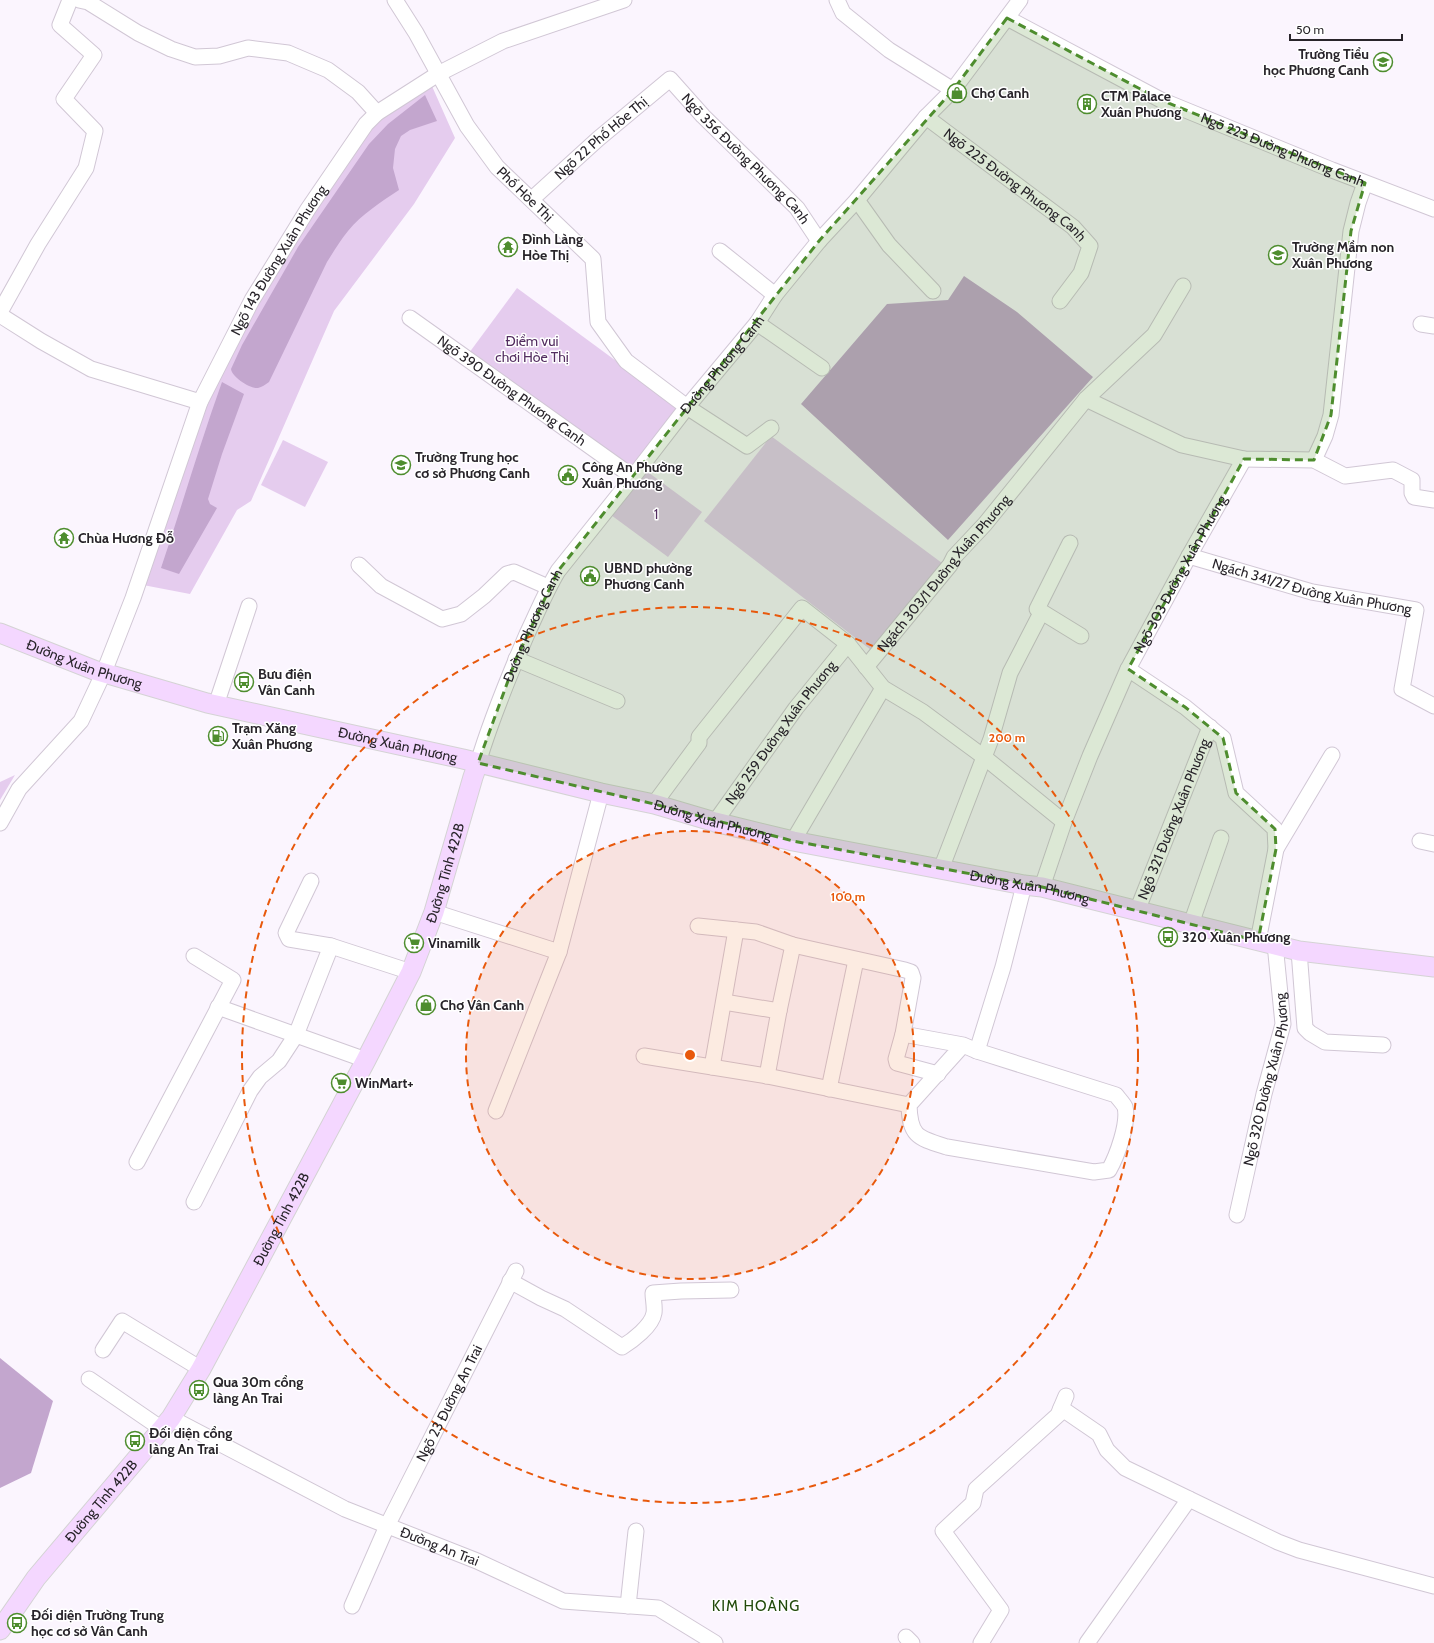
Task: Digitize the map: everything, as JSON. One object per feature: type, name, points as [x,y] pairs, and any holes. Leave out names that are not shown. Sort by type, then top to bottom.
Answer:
[{"type":"main road","name":"Đường Xuân Phương","points":[[0,633],[104,672],[216,705],[654,804],[715,822],[793,841],[1024,885],[1042,887],[1299,951],[1434,967]]},
{"type":"main road","name":"Đường Tỉnh 422B","points":[[0,1630],[36,1578],[167,1424],[201,1369],[366,1060],[411,972],[434,912],[478,763]]},
{"type":"street","points":[[70,0],[60,25],[94,55],[64,99],[95,131],[86,168],[38,244],[0,314],[41,341],[91,369],[200,402]]},
{"type":"street","points":[[79,0],[88,2],[138,33],[171,49],[194,57],[219,56],[248,48],[288,53],[328,70],[358,92],[377,113]]},
{"type":"street","name":"Phố Hòe Thị","points":[[396,0],[416,33],[467,126],[498,167],[593,259],[598,322],[626,361],[687,407],[747,446],[771,428]]},
{"type":"street","name":"Ngõ 143 Đường Xuân Phương","points":[[0,823],[19,789],[81,721],[104,672],[133,598],[200,402],[252,300],[313,203],[366,124],[377,113],[438,74],[503,41],[624,0]]},
{"type":"street","points":[[836,0],[843,13],[889,50],[953,90]]},
{"type":"street","name":"Đường Phương Canh","points":[[478,763],[516,659],[548,587],[558,571],[687,407],[757,323],[775,295],[819,241],[857,200],[926,117],[953,90],[1020,0]]},
{"type":"street","name":"Ngõ 223 Đường Phương Canh","points":[[1008,18],[1161,100],[1365,183],[1434,209]]},
{"type":"street","name":"Ngõ 22 Phố Hòe Thị","points":[[532,199],[598,140],[670,79]]},
{"type":"street","name":"Ngõ 356 Đường Phương Canh","points":[[670,79],[703,116],[797,208],[819,241]]},
{"type":"street","name":"Ngõ 225 Đường Phương Canh","points":[[926,117],[1073,227],[1090,246],[1082,272],[1060,301]]},
{"type":"street","points":[[1314,460],[1325,436],[1331,415],[1351,231],[1365,183]]},
{"type":"street","points":[[857,200],[889,245],[933,291]]},
{"type":"street","points":[[720,251],[775,295]]},
{"type":"street","name":"Ngách 303/1 Đường Xuân Phương","points":[[866,667],[950,565],[954,557],[985,524],[1086,399],[1154,335],[1183,286]]},
{"type":"street","name":"Ngõ 390 Đường Phương Canh","points":[[410,318],[633,477]]},
{"type":"street","points":[[757,323],[822,368]]},
{"type":"street","points":[[1086,399],[1182,445],[1244,460],[1314,460],[1345,476],[1395,470],[1412,480],[1412,493],[1414,497],[1434,500]]},
{"type":"street","name":"Ngõ 303 Đường Xuân Phương","points":[[1042,887],[1064,822],[1090,756],[1128,669],[1189,556],[1244,460]]},
{"type":"street","points":[[1070,543],[1037,609],[1041,613],[1081,636]]},
{"type":"street","name":"Ngách 341/27 Đường Xuân Phương","points":[[1189,556],[1312,592],[1416,610],[1402,689],[1434,706]]},
{"type":"street","points":[[359,565],[381,586],[442,618],[461,614],[484,596],[506,574],[514,572],[548,587]]},
{"type":"street","points":[[216,705],[249,606]]},
{"type":"street","points":[[654,804],[699,743],[699,737],[802,608],[848,644],[883,688],[923,712],[984,757],[1064,822]]},
{"type":"street","points":[[941,869],[991,739],[1010,673],[1041,613]]},
{"type":"street","name":"Ngõ 259 Đường Xuân Phương","points":[[715,822],[796,708],[848,644]]},
{"type":"street","points":[[516,659],[617,701]]},
{"type":"street","points":[[1128,669],[1185,706],[1223,738],[1236,793],[1275,829],[1276,849]]},
{"type":"street","points":[[793,841],[883,688]]},
{"type":"street","name":"Ngõ 321 Đường Xuân Phương","points":[[1138,911],[1210,727]]},
{"type":"street","points":[[1276,849],[1332,755]]},
{"type":"street","points":[[496,1111],[559,952],[602,793]]},
{"type":"street","points":[[1191,924],[1221,838]]},
{"type":"street","name":"Ngõ 320 Đường Xuân Phương","points":[[1237,1215],[1262,1102],[1283,1024],[1266,942],[1276,849]]},
{"type":"street","points":[[312,881],[286,933],[289,939],[331,946],[411,972]]},
{"type":"street","points":[[978,1051],[1003,967],[1024,885]]},
{"type":"street","points":[[434,912],[559,952]]},
{"type":"street","points":[[698,926],[756,932],[793,945],[911,972],[913,978],[903,1034],[896,1058],[897,1062],[938,1074]]},
{"type":"street","points":[[712,1067],[736,930]]},
{"type":"street","points":[[767,1076],[778,1011],[793,945]]},
{"type":"street","points":[[194,1202],[250,1091],[260,1077],[279,1061],[296,1035],[331,946]]},
{"type":"street","points":[[1299,951],[1305,1028],[1324,1042],[1383,1045]]},
{"type":"street","points":[[137,1162],[233,980],[194,956]]},
{"type":"street","points":[[829,1089],[856,960]]},
{"type":"street","points":[[724,1002],[778,1011]]},
{"type":"street","points":[[218,1007],[366,1060]]},
{"type":"street","points":[[903,1034],[963,1045],[1116,1095],[1125,1107],[1125,1121],[1114,1161],[1109,1170],[1094,1172],[947,1147],[926,1140],[913,1130],[910,1122],[909,1105],[963,1045]]},
{"type":"street","points":[[644,1056],[767,1076],[909,1105]]},
{"type":"street","name":"Ngõ 23 Đường An Trai","points":[[352,1606],[387,1526],[513,1276],[541,1298],[565,1309],[622,1347],[644,1330],[654,1313],[653,1293],[730,1290]]},
{"type":"street","points":[[103,1350],[122,1321],[201,1369]]},
{"type":"street","name":"Đường An Trai","points":[[89,1379],[167,1424],[345,1509],[478,1561],[563,1601],[658,1608],[694,1637],[715,1643]]},
{"type":"street","points":[[980,1643],[1001,1610],[943,1531],[973,1503],[976,1489],[1058,1415],[1063,1402],[1098,1434],[1107,1450],[1125,1468],[1299,1550],[1434,1586]]},
{"type":"street","points":[[1086,1643],[1189,1499]]},
{"type":"street","points":[[628,1606],[636,1531]]},
{"type":"highlighted area","points":[[1007,18],[1161,100],[1365,183],[1351,231],[1331,415],[1314,460],[1244,459],[1128,669],[1185,707],[1223,738],[1236,793],[1275,829],[1276,849],[1258,941],[1042,887],[793,841],[654,804],[478,763],[516,659],[558,571],[819,241],[953,90]]},
{"type":"green space","points":[[431,84],[455,138],[414,204],[334,311],[251,501],[237,510],[190,594],[143,585],[203,405],[253,300],[366,127]]},
{"type":"green space","name":"Điểm vui chơi Hòe Thị","points":[[517,288],[680,408],[633,473],[469,353]]},
{"type":"green space","points":[[771,436],[942,563],[871,650],[704,521]]},
{"type":"green space","points":[[283,440],[328,462],[305,507],[261,485]]},
{"type":"green space","name":"1","points":[[645,470],[702,512],[668,557],[611,515]]},
{"type":"green space","points":[[15,775],[0,800],[0,782]]},
{"type":"shaded area","points":[[425,95],[437,121],[410,130],[401,136],[395,149],[393,168],[399,190],[359,219],[340,242],[327,262],[269,382],[264,386],[255,388],[242,382],[231,369],[242,345],[298,247],[369,144],[388,124]]},
{"type":"shaded area","points":[[964,276],[1017,312],[1093,377],[948,540],[801,404],[887,304],[948,300]]},
{"type":"shaded area","points":[[222,382],[244,394],[222,454],[208,499],[210,504],[217,508],[179,574],[161,568]]},
{"type":"shaded area","points":[[0,1358],[53,1401],[31,1473],[0,1488]]},
{"type":"place","name":"Trường Tiểu học Phương Canh","points":[[1383,62]]},
{"type":"place","name":"Chợ Canh","points":[[957,93]]},
{"type":"place","name":"CTM Palace Xuân Phương","points":[[1087,104]]},
{"type":"place","name":"Đình Làng Hòe Thị","points":[[508,247]]},
{"type":"place","name":"Trường Mầm non Xuân Phương","points":[[1278,255]]},
{"type":"place","name":"Trường Trung học cơ sở Phương Canh","points":[[401,465]]},
{"type":"place","name":"Công An Phường Xuân Phương","points":[[568,475]]},
{"type":"place","name":"Chùa Hương Đỗ","points":[[64,538]]},
{"type":"place","name":"UBND phường Phương Canh","points":[[590,576]]},
{"type":"place","name":"Bưu điện Vân Canh","points":[[244,682]]},
{"type":"place","name":"Trạm Xăng Xuân Phương","points":[[218,736]]},
{"type":"place","name":"320 Xuân Phương","points":[[1168,937]]},
{"type":"place","name":"Vinamilk","points":[[414,943]]},
{"type":"place","name":"Chợ Vân Canh","points":[[426,1005]]},
{"type":"place","name":"WinMart+","points":[[341,1083]]},
{"type":"place","name":"Qua 30m cổng làng An Trai","points":[[199,1390]]},
{"type":"place","name":"Đối diện cổng làng An Trai","points":[[135,1441]]},
{"type":"place","name":"Đối diện Trường Trung học cơ sở Vân Canh","points":[[17,1623]]},
{"type":"district","name":"KIM HOÀNG","points":[[756,1606]]}]
